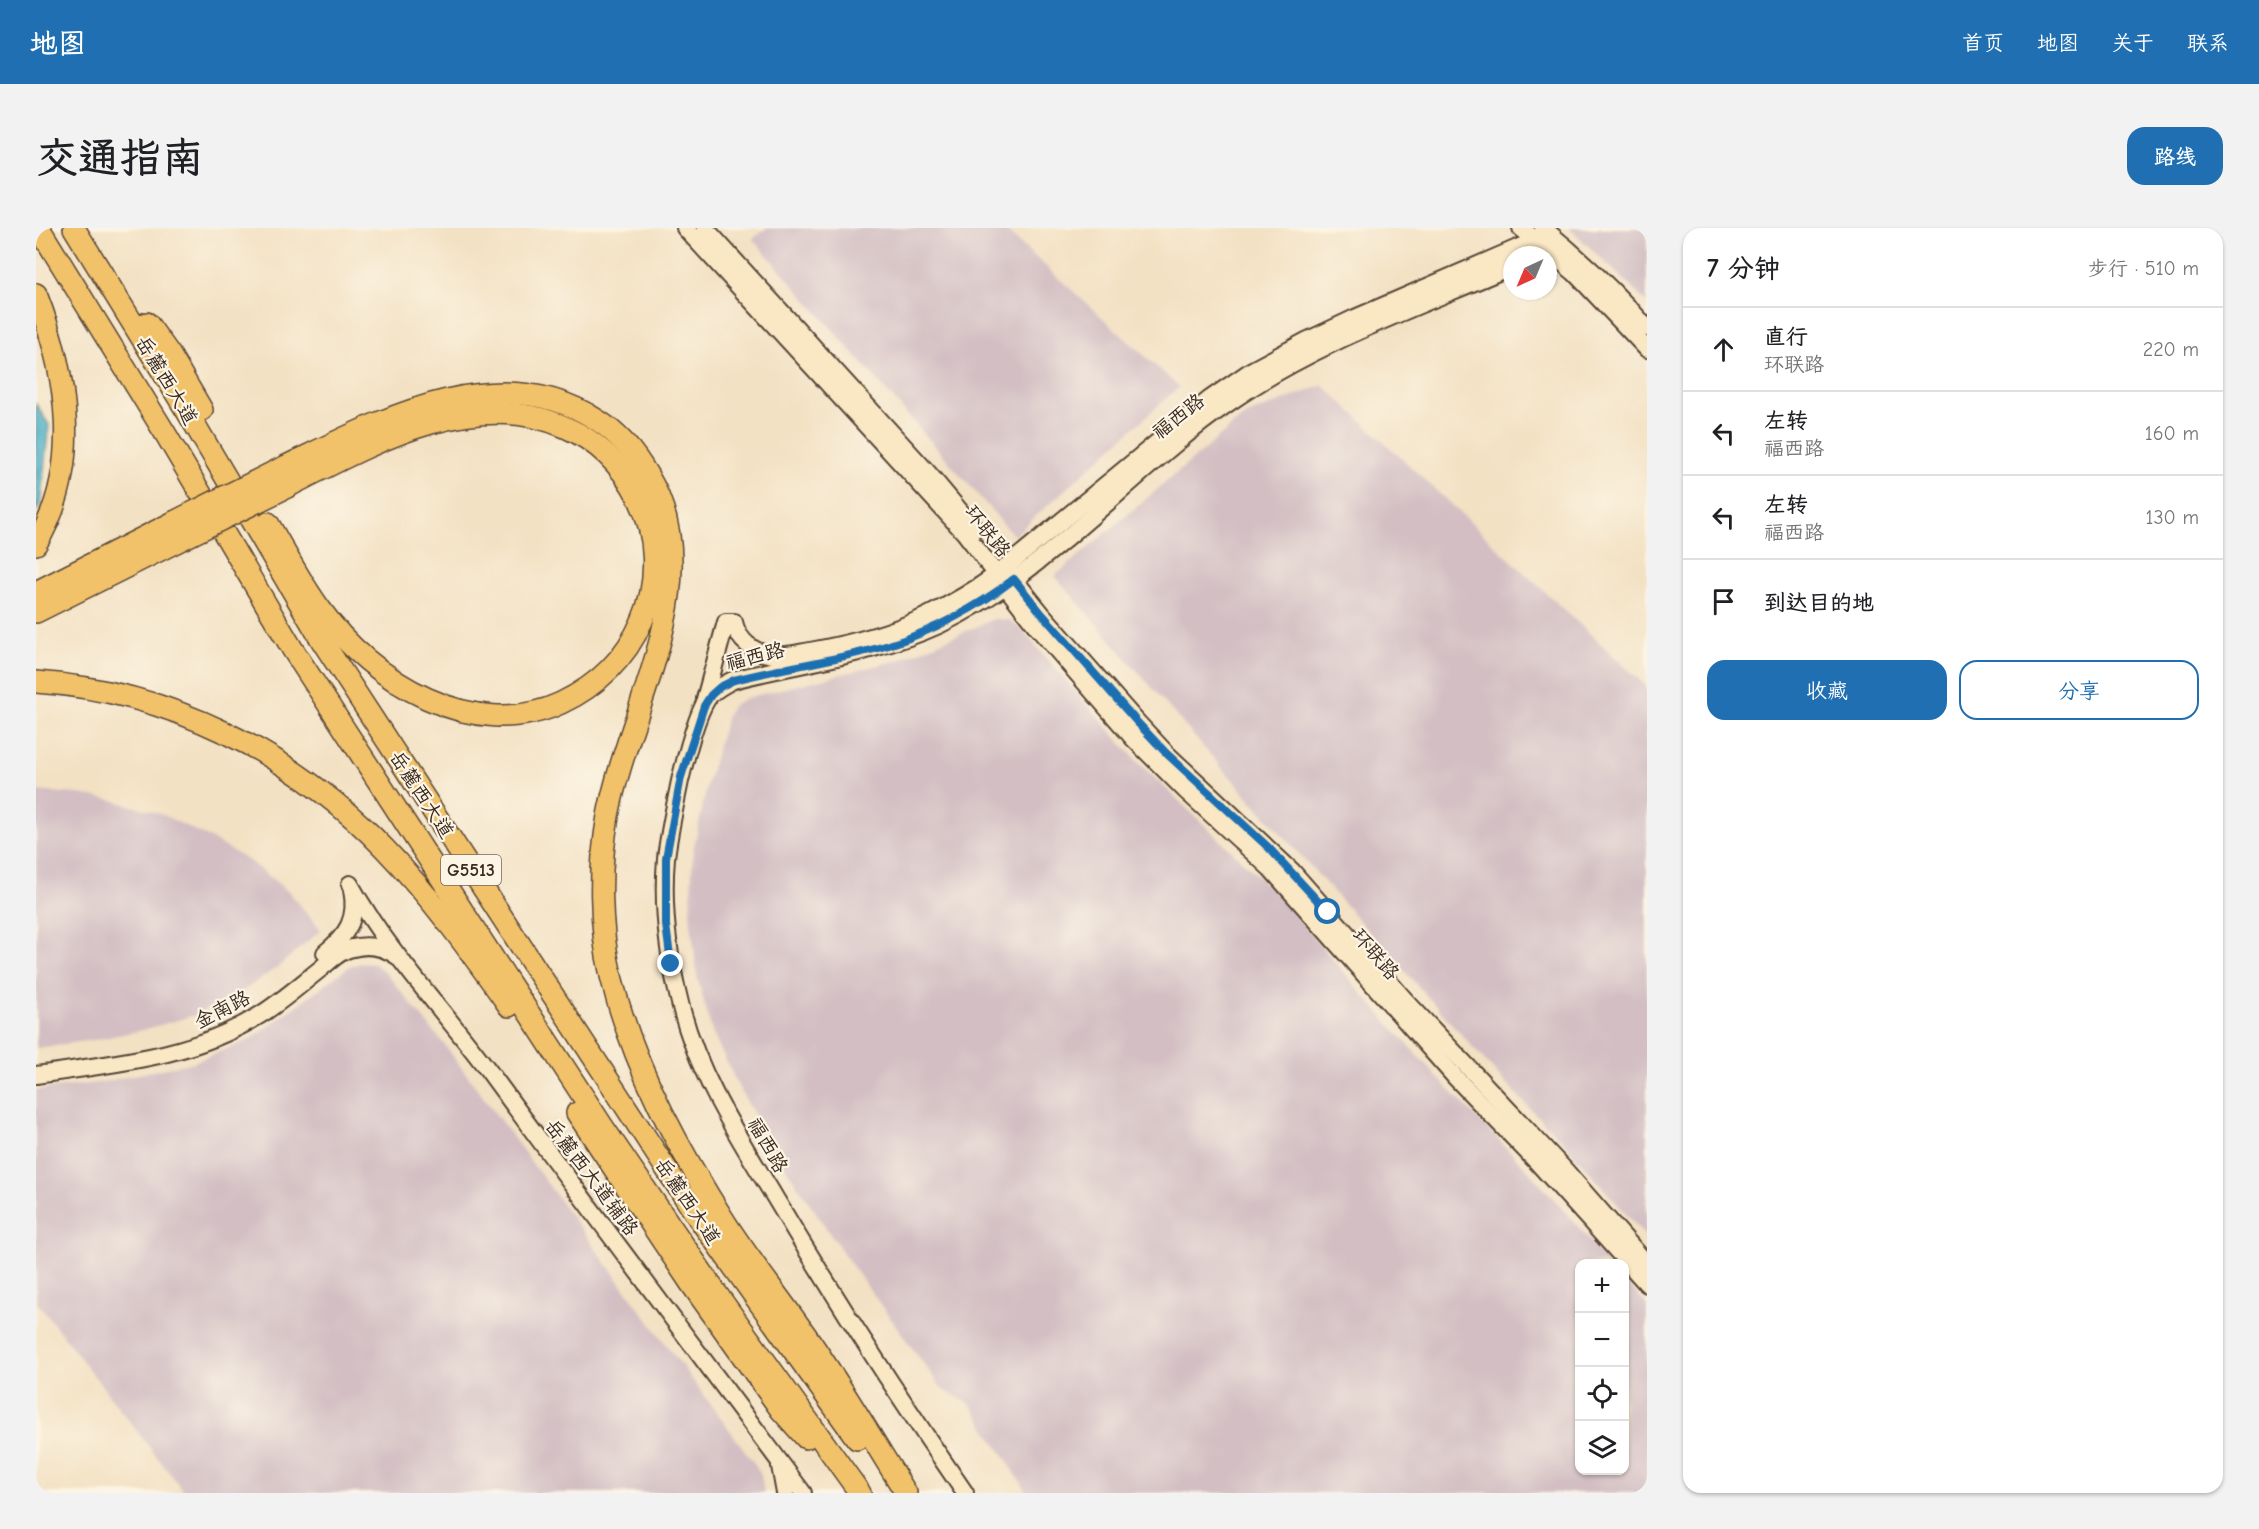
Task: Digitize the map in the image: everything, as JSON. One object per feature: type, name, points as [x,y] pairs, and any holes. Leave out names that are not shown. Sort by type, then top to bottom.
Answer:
[{"type":"highway","name":"岳麓西大道","points":[[39,228],[165,433],[293,650],[603,1127],[719,1297],[858,1493]]},
{"type":"highway","name":"岳麓西大道","points":[[75,228],[188,413],[291,591],[504,922],[697,1216],[896,1493]]},
{"type":"highway","points":[[75,228],[170,355],[322,611],[349,642],[379,670],[404,686],[449,707],[470,713],[516,716],[555,706],[591,686],[620,658],[642,620],[650,598],[654,556],[651,533],[643,507],[618,465],[599,447],[577,432],[557,423],[516,413],[471,414],[445,420],[284,477]]},
{"type":"highway","points":[[36,294],[55,348],[62,381],[66,435],[58,489],[51,514],[36,544]]},
{"type":"highway","points":[[36,612],[179,530],[284,477],[386,419],[417,407],[441,400],[492,394],[540,396],[581,409],[604,424],[639,461],[654,485],[664,507],[673,554],[672,582],[660,639],[619,768],[608,816],[603,852],[602,888],[605,938],[611,975],[625,1024],[644,1072],[694,1170],[728,1227],[817,1350],[906,1493]]},
{"type":"highway","points":[[36,592],[179,530]]},
{"type":"highway","points":[[36,682],[97,689],[146,700],[178,711],[220,729],[260,751],[313,784],[351,815],[420,887],[474,957],[692,1285],[781,1410],[858,1493]]},
{"type":"main road","name":"环联路","points":[[685,228],[963,532],[1042,614],[1166,753],[1292,871],[1404,1000],[1564,1169],[1647,1264]]},
{"type":"main road","name":"环联路","points":[[705,228],[928,472],[1005,577],[1037,627],[1133,738],[1271,869],[1456,1078],[1537,1162],[1647,1284]]},
{"type":"main road","points":[[1521,228],[1546,242],[1612,289],[1647,328]]},
{"type":"main road","points":[[704,706],[726,622],[735,622],[740,636],[747,645],[759,652],[774,656],[839,646],[890,631],[927,616],[1005,577],[1210,399],[1252,370],[1354,318],[1546,242]]},
{"type":"main road","points":[[1546,242],[1647,349]]},
{"type":"main road","name":"福西路","points":[[965,1493],[804,1247],[712,1091],[692,1043],[671,964],[666,925],[666,858],[681,777],[704,706],[720,687],[734,680],[891,644],[939,625],[976,605],[1005,577],[1191,432],[1230,402],[1269,377],[1314,352],[1503,270]]},
{"type":"main road","name":"岳麓西大道辅路","points":[[350,884],[371,918],[404,963],[452,1022],[585,1204],[803,1493]]},
{"type":"main road","name":"金南路","points":[[36,1067],[157,1048],[198,1036],[246,1014],[335,945],[347,933],[354,915],[350,884]]},
{"type":"main road","name":"金南路","points":[[36,1075],[155,1057],[213,1039],[262,1013],[339,955],[353,948],[380,948],[404,963]]},
{"type":"main road","points":[[775,1455],[783,1474],[785,1493]]},
{"type":"shaded area","points":[[766,228],[1003,228],[1179,387],[1014,536],[753,239]]},
{"type":"shaded area","points":[[1569,228],[1647,228],[1647,303],[1625,281]]},
{"type":"shaded area","points":[[1323,385],[1647,687],[1647,1238],[1566,1145],[1505,1083],[1198,741],[1055,576],[1244,416]]},
{"type":"shaded area","points":[[994,619],[1009,620],[1021,629],[1136,760],[1277,894],[1440,1080],[1531,1173],[1606,1259],[1575,1259],[1575,1475],[1629,1475],[1629,1285],[1647,1305],[1647,1493],[1028,1493],[970,1404],[942,1389],[848,1260],[783,1164],[740,1090],[712,1032],[697,976],[690,913],[693,851],[708,781],[727,715],[733,705],[746,698],[899,660]]},
{"type":"shaded area","points":[[36,791],[79,794],[112,800],[161,814],[210,838],[249,861],[289,892],[321,930],[279,966],[237,995],[195,1015],[143,1030],[36,1048]]},
{"type":"shaded area","points":[[361,963],[375,964],[386,973],[444,1044],[754,1463],[761,1474],[764,1493],[185,1493],[36,1301],[36,1090],[98,1083],[194,1062],[251,1039],[350,966]]},
{"type":"water","points":[[36,404],[49,425],[40,506],[36,511]]},
{"type":"route","points":[[671,964],[666,925],[666,858],[681,777],[704,706],[711,695],[734,680],[891,644],[939,625],[976,605],[1014,579],[1042,614],[1166,753],[1268,847],[1328,912]]}]
